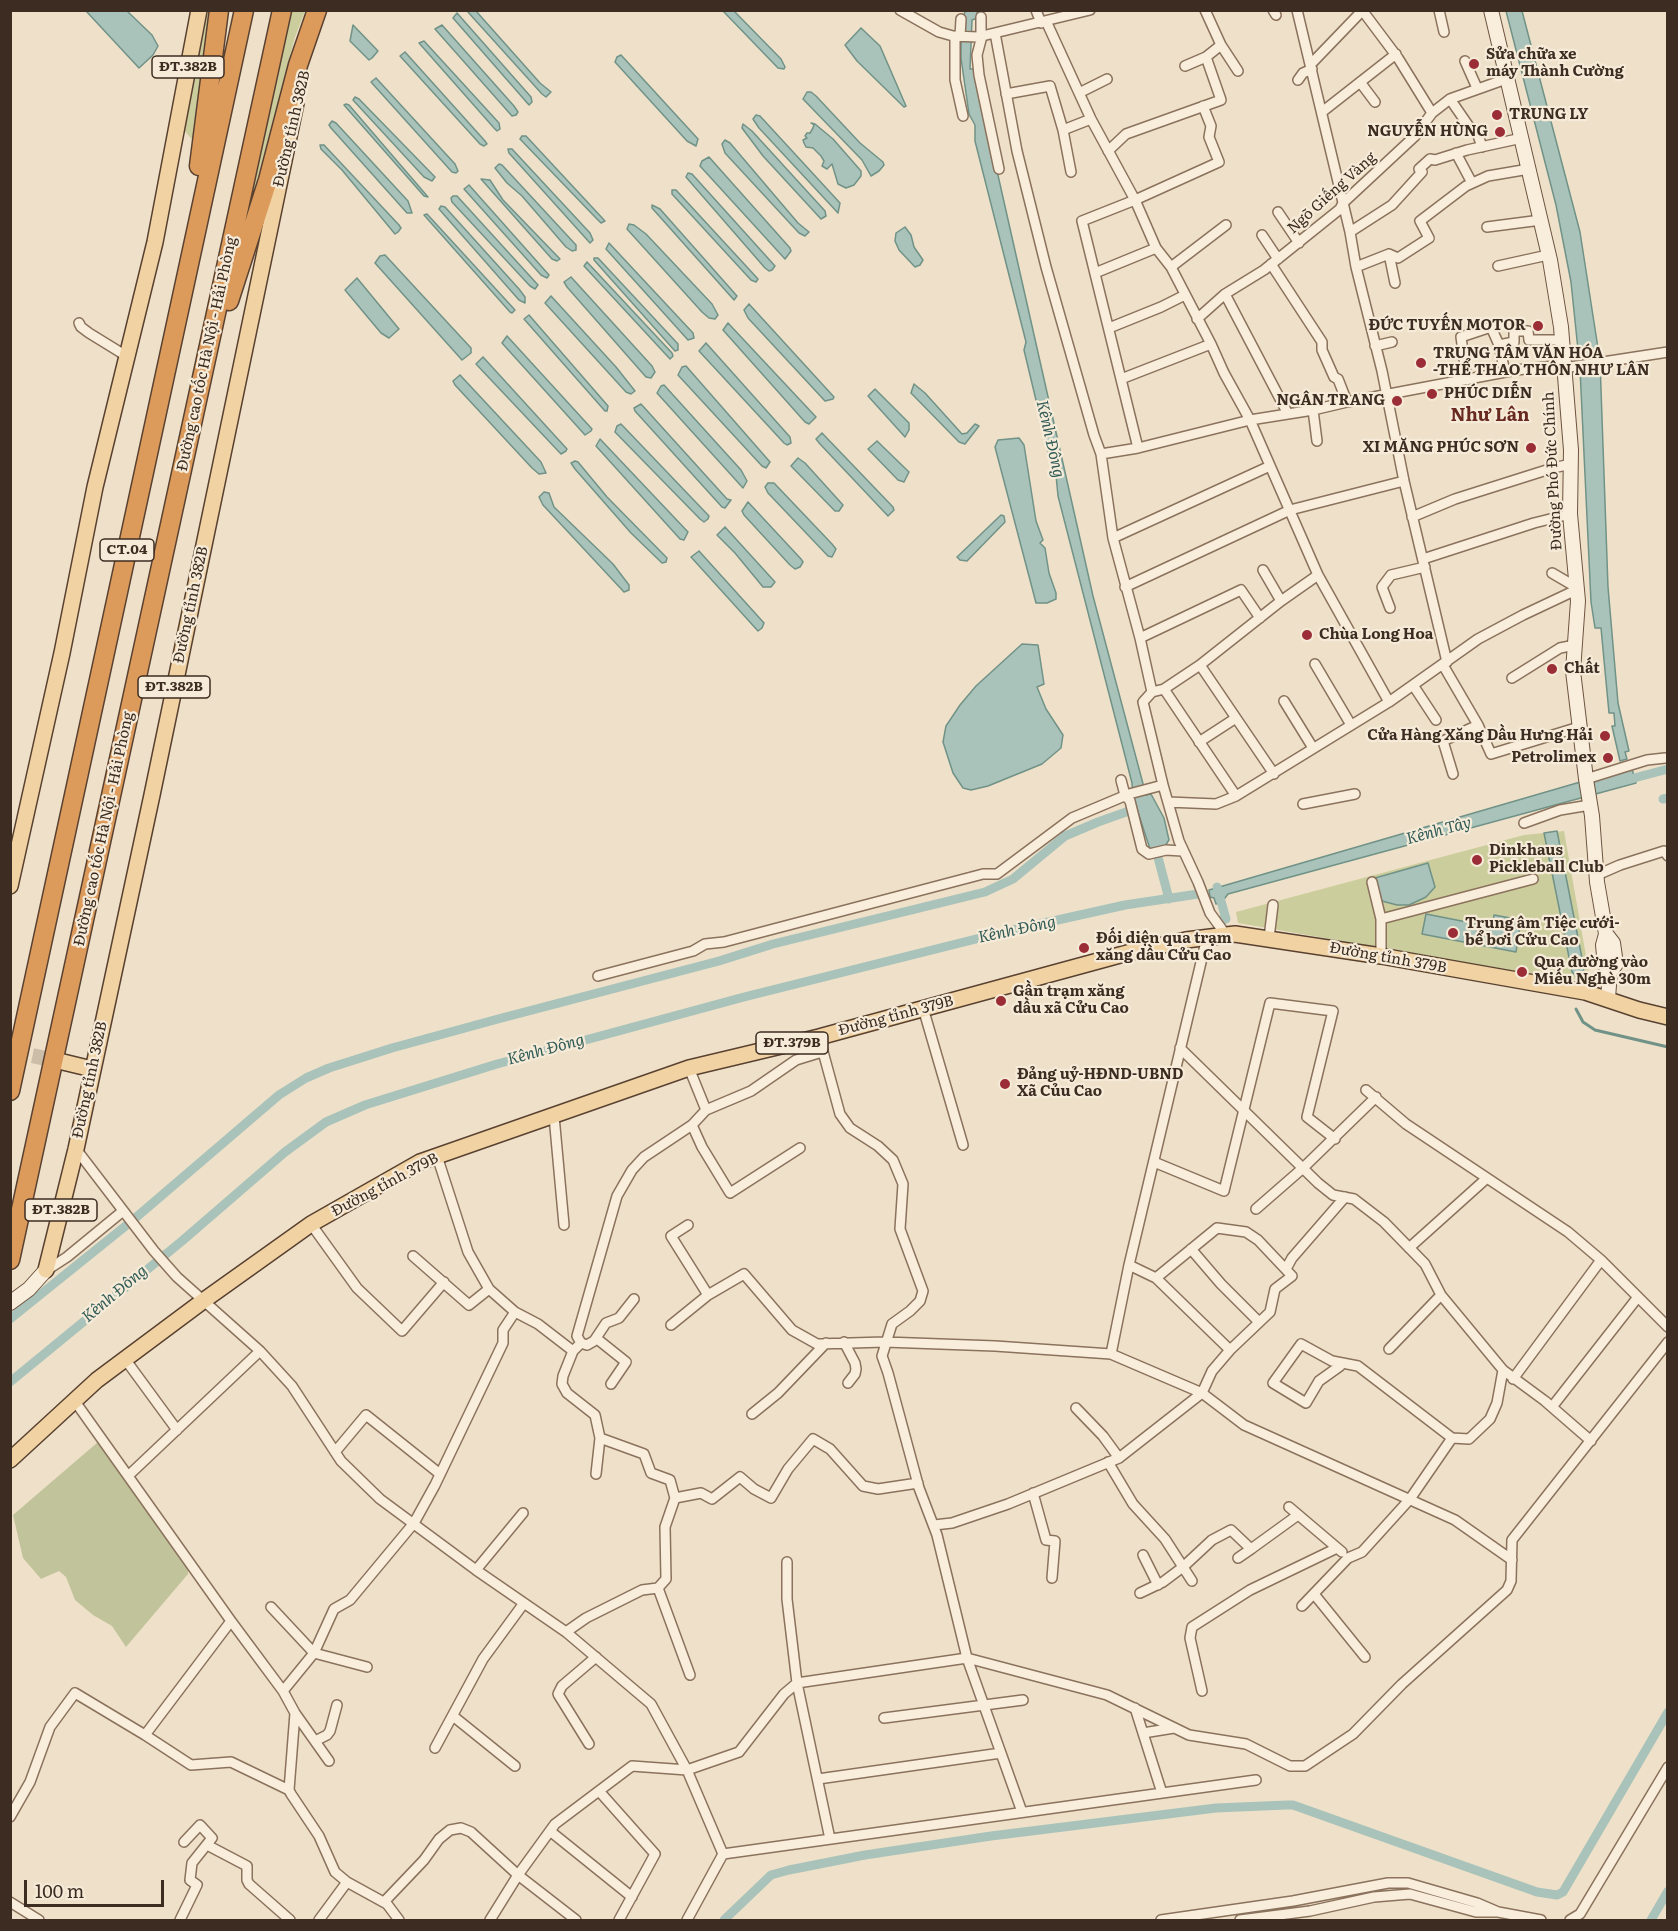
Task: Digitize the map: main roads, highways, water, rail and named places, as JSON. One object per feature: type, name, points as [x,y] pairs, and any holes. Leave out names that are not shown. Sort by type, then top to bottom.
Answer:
[{"type":"highway","points":[[10,1049],[186,237],[201,159],[219,10]]},
{"type":"highway","name":"CT.04","points":[[10,1091],[244,10]]},
{"type":"highway","name":"Đường cao tốc Hà Nội - Hải Phòng","points":[[10,1260],[282,10]]},
{"type":"highway","points":[[134,690],[178,526],[222,323],[268,180],[298,65],[317,10]]},
{"type":"main road","name":"ĐT.382B","points":[[10,886],[62,653],[95,487],[155,242],[199,10]]},
{"type":"main road","name":"Đường tỉnh 382B","points":[[46,1270],[76,1149],[152,795],[296,103],[322,10]]},
{"type":"main road","name":"Đường Phó Đức Chính","points":[[1491,10],[1541,220],[1548,255],[1553,305],[1562,340],[1571,464],[1570,514],[1578,601],[1573,671],[1597,875],[1606,934],[1613,943],[1616,964],[1610,972],[1608,998]]},
{"type":"main road","name":"Đường tỉnh 379B","points":[[10,1460],[74,1400],[125,1359],[311,1224],[420,1162],[689,1068],[821,1044],[923,1008],[1131,952],[1186,940],[1245,934],[1585,992],[1668,1017]]},
{"type":"main road","points":[[63,1062],[92,1069]]},
{"type":"main road","points":[[10,1303],[29,1289],[46,1270]]},
{"type":"water","points":[[86,11],[127,11],[152,35],[158,46],[153,55],[139,68]]},
{"type":"water","points":[[467,11],[476,11],[540,83],[551,92],[546,97],[542,94]]},
{"type":"water","points":[[723,11],[734,11],[781,59],[784,69],[778,68]]},
{"type":"water","points":[[965,11],[977,11],[977,18],[972,20],[970,69],[974,69],[1093,596],[1146,795],[1151,794],[1164,818],[1169,840],[1165,846],[1151,852],[1133,797],[1132,783],[1058,496],[1056,475],[1051,463],[1024,350],[1026,342],[975,141],[975,125],[969,114],[961,58],[961,31]]},
{"type":"water","points":[[1506,11],[1522,11],[1580,232],[1600,361],[1608,587],[1618,703],[1629,751],[1625,752],[1627,759],[1620,761],[1612,726],[1615,726],[1614,713],[1609,713],[1601,628],[1595,628],[1591,602],[1580,369],[1571,282],[1556,205]]},
{"type":"water","points":[[457,13],[531,97],[532,102],[529,105],[453,18]]},
{"type":"water","points":[[353,25],[378,51],[369,60],[350,41]]},
{"type":"water","points":[[442,25],[514,106],[518,112],[516,115],[512,116],[435,29]]},
{"type":"water","points":[[861,28],[880,46],[906,106],[904,107],[857,61],[845,45]]},
{"type":"water","points":[[424,41],[499,123],[500,129],[497,131],[494,128],[419,43]]},
{"type":"water","points":[[405,52],[487,144],[484,146],[480,144],[400,56]]},
{"type":"water","points":[[621,55],[698,139],[696,146],[687,141],[615,62]]},
{"type":"water","points":[[376,78],[455,164],[458,171],[456,173],[452,172],[371,82]]},
{"type":"water","points":[[807,92],[816,96],[860,143],[883,162],[884,165],[879,171],[871,176],[862,160],[803,99]]},
{"type":"water","points":[[355,97],[435,177],[432,181],[424,177],[353,100]]},
{"type":"water","points":[[346,104],[428,197],[424,196],[344,105]]},
{"type":"water","points":[[756,115],[760,116],[840,203],[838,213],[759,128],[753,119]]},
{"type":"water","points":[[332,121],[408,201],[412,213],[407,213],[331,128],[329,125]]},
{"type":"water","points":[[811,123],[815,124],[833,139],[861,171],[861,176],[854,185],[846,188],[838,184],[832,164],[827,169],[822,166],[824,161],[821,156],[813,148],[806,147],[803,140],[813,128],[814,125]]},
{"type":"water","points":[[743,124],[825,211],[826,216],[821,219],[763,156],[742,128]]},
{"type":"water","points":[[526,136],[605,221],[601,223],[596,218],[520,139]]},
{"type":"water","points":[[725,140],[798,223],[809,232],[805,236],[799,233],[725,153],[722,144]]},
{"type":"water","points":[[320,145],[324,145],[399,225],[401,228],[398,232],[395,234],[342,170],[321,149]]},
{"type":"water","points":[[508,149],[512,149],[590,233],[593,240],[590,243],[509,153]]},
{"type":"water","points":[[709,157],[790,248],[791,251],[785,259],[700,166],[702,161]]},
{"type":"water","points":[[499,164],[576,245],[576,250],[572,251],[566,247],[522,196],[507,183],[495,168]]},
{"type":"water","points":[[688,173],[692,174],[775,266],[772,270],[765,268],[692,184],[686,177]]},
{"type":"water","points":[[481,179],[490,180],[503,200],[560,259],[557,261],[552,259]]},
{"type":"water","points":[[469,185],[549,275],[547,278],[541,275],[464,189]]},
{"type":"water","points":[[672,190],[676,190],[758,279],[756,282],[751,280],[672,194]]},
{"type":"water","points":[[453,196],[457,196],[538,285],[535,289],[452,202]]},
{"type":"water","points":[[652,205],[660,209],[737,296],[734,300],[652,208]]},
{"type":"water","points":[[441,206],[445,207],[519,289],[525,297],[525,303],[519,300],[439,209]]},
{"type":"water","points":[[427,214],[515,310],[512,313],[424,215]]},
{"type":"water","points":[[629,224],[646,234],[712,304],[718,315],[715,319],[709,318],[702,312],[627,229]]},
{"type":"water","points":[[905,227],[923,260],[915,267],[899,250],[895,241],[896,233]]},
{"type":"water","points":[[609,243],[693,333],[694,338],[688,340],[606,249]]},
{"type":"water","points":[[385,255],[471,348],[471,353],[462,360],[375,263],[380,256]]},
{"type":"water","points":[[594,258],[598,258],[678,344],[678,350],[675,351]]},
{"type":"water","points":[[587,262],[672,353],[673,356],[670,359],[584,266]]},
{"type":"water","points":[[571,277],[652,366],[655,372],[651,378],[646,377],[567,287],[564,282]]},
{"type":"water","points":[[357,278],[399,329],[389,338],[381,333],[345,290]]},
{"type":"water","points":[[551,296],[635,391],[631,394],[626,392],[545,303]]},
{"type":"water","points":[[749,304],[834,397],[833,399],[825,401],[748,318],[744,310]]},
{"type":"water","points":[[529,315],[608,406],[607,411],[524,319]]},
{"type":"water","points":[[728,323],[816,417],[809,424],[723,330]]},
{"type":"water","points":[[507,336],[592,429],[591,431],[585,435],[502,343]]},
{"type":"water","points":[[706,343],[790,437],[791,443],[787,445],[784,443],[699,351]]},
{"type":"water","points":[[483,357],[567,449],[566,451],[561,454],[476,364]]},
{"type":"water","points":[[686,366],[770,462],[766,468],[678,375],[682,367]]},
{"type":"water","points":[[460,375],[541,462],[546,473],[539,474],[532,468],[455,385],[453,381]]},
{"type":"water","points":[[914,384],[962,434],[967,433],[975,424],[979,426],[965,444],[959,442],[911,393]]},
{"type":"water","points":[[664,385],[741,470],[747,481],[743,488],[657,393]]},
{"type":"water","points":[[875,389],[909,423],[909,430],[905,437],[868,396]]},
{"type":"water","points":[[641,404],[727,499],[731,500],[725,508],[635,411],[634,408]]},
{"type":"water","points":[[621,424],[709,516],[708,519],[704,522],[700,519],[615,432],[617,426]]},
{"type":"water","points":[[822,433],[893,507],[894,510],[888,516],[816,439]]},
{"type":"water","points":[[1019,438],[1024,445],[1036,521],[1043,540],[1040,543],[1045,548],[1049,573],[1056,593],[1056,599],[1047,603],[1036,603],[995,447],[998,440]]},
{"type":"water","points":[[600,439],[688,532],[684,540],[680,539],[596,446]]},
{"type":"water","points":[[877,441],[909,472],[904,482],[898,480],[868,449]]},
{"type":"water","points":[[798,458],[843,505],[839,511],[835,511],[791,466]]},
{"type":"water","points":[[575,461],[667,558],[666,562],[662,563],[631,533],[575,469],[571,463]]},
{"type":"water","points":[[768,483],[774,483],[832,544],[836,549],[832,557],[828,556],[768,493],[765,487]]},
{"type":"water","points":[[544,492],[549,493],[554,507],[613,564],[629,585],[629,590],[624,592],[543,505],[539,497]]},
{"type":"water","points":[[748,502],[801,559],[803,562],[800,567],[795,569],[790,565],[744,515],[742,511]]},
{"type":"water","points":[[1001,515],[1004,516],[1005,522],[967,561],[960,560],[957,557]]},
{"type":"water","points":[[725,527],[775,582],[771,587],[763,587],[717,535]]},
{"type":"water","points":[[699,551],[764,623],[762,628],[758,631],[691,557]]},
{"type":"water","points":[[1022,644],[1038,645],[1044,684],[1037,687],[1046,709],[1063,735],[1061,748],[1042,764],[988,786],[971,790],[963,788],[953,773],[943,742],[946,726],[976,686]]},
{"type":"water","points":[[1632,769],[1636,783],[1228,894],[1222,902],[1216,904],[1214,898],[1210,897],[1209,890]]},
{"type":"water","points":[[1557,831],[1584,968],[1582,977],[1572,972],[1544,833]]},
{"type":"water","points":[[1428,863],[1435,887],[1426,897],[1409,905],[1382,901],[1375,878]]},
{"type":"water","points":[[1426,914],[1492,927],[1494,915],[1521,920],[1516,952],[1422,934]]},
{"type":"waterway","name":"Kênh Tây","points":[[1623,781],[1668,769]]},
{"type":"waterway","points":[[1663,799],[1668,798]]},
{"type":"waterway","points":[[10,1319],[133,1220],[279,1095],[306,1078],[329,1068],[392,1048],[719,961],[773,944],[985,892],[1013,879],[1065,836],[1129,811]]},
{"type":"waterway","name":"Kênh Đông","points":[[1155,846],[1169,899]]},
{"type":"waterway","points":[[1217,887],[1226,919],[1221,920]]},
{"type":"waterway","name":"Kênh Đông","points":[[10,1382],[182,1241],[285,1152],[326,1122],[365,1105],[497,1064],[744,997],[1008,931],[1125,905],[1198,894]]},
{"type":"waterway","points":[[1576,1009],[1583,1022],[1595,1030],[1668,1047]]},
{"type":"waterway","points":[[724,1920],[771,1875],[789,1870],[865,1855],[991,1836],[1216,1808],[1287,1805],[1293,1805],[1537,1892],[1557,1895],[1563,1892],[1668,1712]]},
{"type":"waterway","points":[[1651,1920],[1668,1891]]},
{"type":"tunnel","points":[[10,1051],[63,1062]]},
{"type":"place","name":"Sửa chữa xe máy Thành Cường","points":[[1474,64]]},
{"type":"place","name":"TRUNG LY","points":[[1497,115]]},
{"type":"place","name":"NGUYỄN HÙNG","points":[[1500,132]]},
{"type":"place","name":"ĐỨC TUYẾN MOTOR","points":[[1538,326]]},
{"type":"place","name":"TRUNG TÂM VĂN HÓA -THỂ THAO THÔN NHƯ LÂN","points":[[1421,363]]},
{"type":"place","name":"PHÚC DIỄN","points":[[1432,394]]},
{"type":"place","name":"NGÂN TRANG","points":[[1397,401]]},
{"type":"place","name":"XI MĂNG PHÚC SƠN","points":[[1531,448]]},
{"type":"place","name":"Chùa Long Hoa","points":[[1307,635]]},
{"type":"place","name":"Chất","points":[[1552,669]]},
{"type":"place","name":"Cửa Hàng Xăng Dầu Hưng Hải","points":[[1605,736]]},
{"type":"place","name":"Petrolimex","points":[[1608,758]]},
{"type":"place","name":"Dinkhaus Pickleball Club","points":[[1477,860]]},
{"type":"place","name":"Trung âm Tiệc cưới- bể bơi Cửu Cao","points":[[1453,933]]},
{"type":"place","name":"Đối diện qua trạm xăng dầu Cửu Cao","points":[[1084,948]]},
{"type":"place","name":"Qua đường vào Miếu Nghè 30m","points":[[1522,972]]},
{"type":"place","name":"Gần trạm xăng dầu xã Cửu Cao","points":[[1001,1001]]},
{"type":"place","name":"Đảng uỷ-HĐND-UBND Xã Củu Cao","points":[[1005,1084]]},
{"type":"district","name":"Như Lân","points":[[1490,416]]}]
